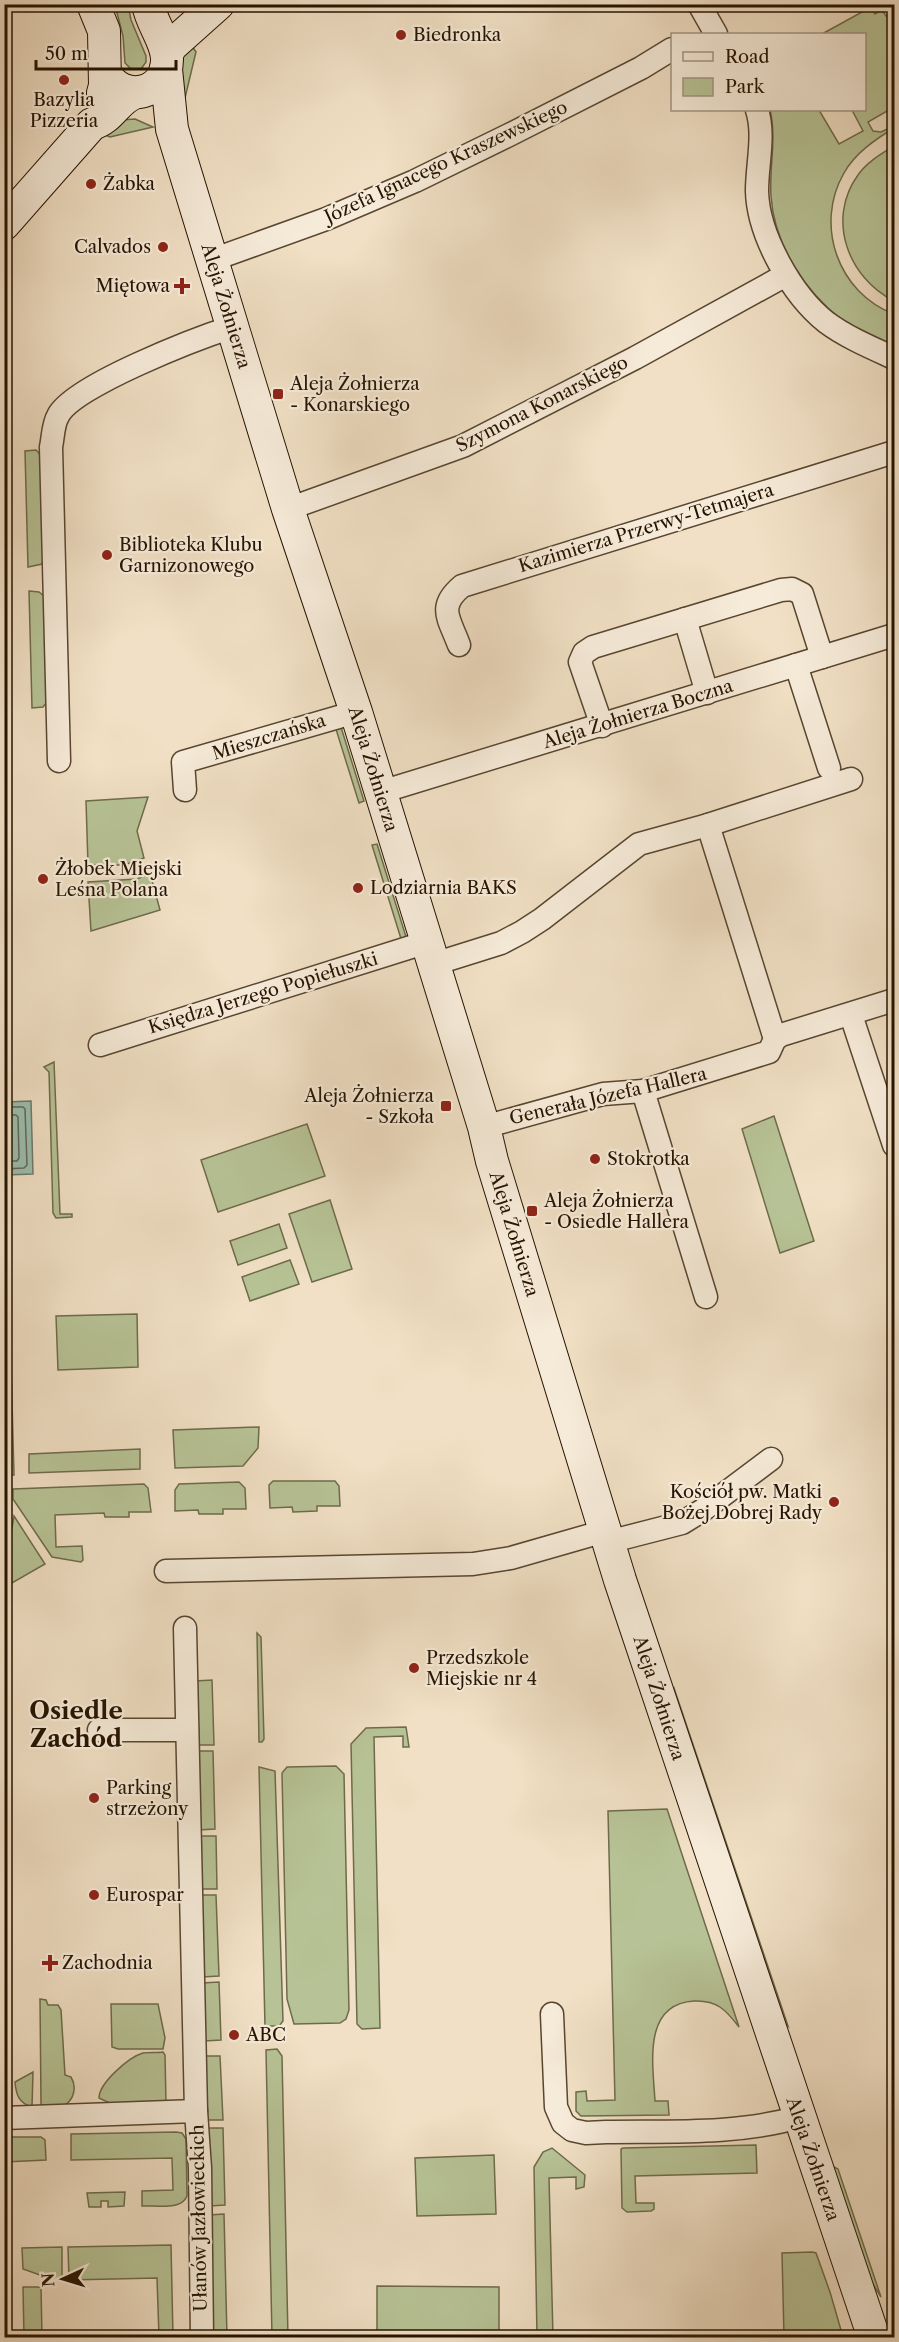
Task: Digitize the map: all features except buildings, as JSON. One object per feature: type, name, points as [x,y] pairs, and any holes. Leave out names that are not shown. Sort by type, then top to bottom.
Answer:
[{"type":"street","points":[[93,4],[104,31],[105,73],[105,86],[93,115],[120,105],[161,81],[171,46],[218,4]]},
{"type":"street","name":"Aleja Żołnierza","points":[[148,4],[151,20],[163,41],[169,124],[288,509],[381,792],[606,1537],[874,2337]]},
{"type":"street","points":[[699,4],[708,32]]},
{"type":"street","name":"Józefa Ignacego Kraszewskiego","points":[[212,260],[326,219],[415,181],[641,68],[671,50]]},
{"type":"street","points":[[105,73],[120,105],[130,111],[169,124]]},
{"type":"street","points":[[4,224],[120,105]]},
{"type":"street","points":[[757,111],[761,136],[757,194],[766,231],[784,276],[825,321],[894,358]]},
{"type":"street","name":"Szymona Konarskiego","points":[[288,509],[463,446],[635,358],[784,276]]},
{"type":"street","points":[[59,761],[51,447],[57,416],[68,403],[102,383],[174,349],[232,327]]},
{"type":"street","name":"Kazimierza Przerwy-Tetmajera","points":[[459,645],[446,607],[449,596],[462,586],[894,452]]},
{"type":"street","points":[[602,726],[580,662],[584,653],[593,647],[781,590],[792,589],[802,594],[822,657]]},
{"type":"street","points":[[685,619],[707,693]]},
{"type":"street","name":"Aleja Żołnierza Boczna","points":[[381,792],[894,635]]},
{"type":"street","points":[[796,664],[829,768]]},
{"type":"street","name":"Mieszczańska","points":[[185,790],[183,762],[356,712]]},
{"type":"street","name":"Księdza Jerzego Popiełuszki","points":[[100,1045],[430,953],[501,944],[542,919],[639,844],[708,825],[851,779]]},
{"type":"street","points":[[708,825],[774,1039]]},
{"type":"street","name":"Generała Józefa Hallera","points":[[484,1127],[603,1094],[643,1091],[727,1067],[769,1052],[774,1039],[894,1000]]},
{"type":"street","points":[[851,1015],[894,1145]]},
{"type":"street","points":[[643,1091],[706,1297]]},
{"type":"street","points":[[166,1571],[473,1564],[511,1558],[682,1523],[771,1459]]},
{"type":"street","points":[[185,1628],[196,2111]]},
{"type":"street","points":[[99,1730],[187,1730]]},
{"type":"street","points":[[552,2014],[556,2107],[563,2123],[572,2130],[606,2132],[749,2127],[780,2123],[799,2117]]},
{"type":"street","name":"Ułanów Jazłowieckich","points":[[4,2118],[196,2111],[200,2168],[202,2337]]},
{"type":"green space","points":[[115,5],[128,5],[131,20],[146,56],[146,62],[141,69],[131,69],[125,63],[123,36]]},
{"type":"green space","points":[[871,7],[875,14],[882,10],[886,16],[894,12],[894,107],[868,122],[873,131],[881,132],[894,126],[894,128],[873,142],[849,166],[835,193],[831,214],[832,235],[837,255],[846,274],[858,290],[875,304],[894,314],[894,348],[848,324],[828,309],[816,296],[794,266],[785,249],[773,214],[771,185],[773,131],[770,111],[820,111],[839,144],[863,131],[853,111],[866,111],[866,33],[824,33]]},
{"type":"green space","points":[[188,40],[196,52],[184,102],[174,82]]},
{"type":"green space","points":[[135,119],[153,127],[110,137],[105,135],[121,120]]},
{"type":"green space","points":[[894,146],[894,301],[864,278],[854,263],[843,228],[848,192],[858,175],[870,162]]},
{"type":"green space","points":[[36,450],[40,454],[44,557],[42,564],[28,567],[25,451]]},
{"type":"green space","points":[[29,591],[39,592],[44,596],[47,702],[43,707],[32,708]]},
{"type":"green space","points":[[340,724],[364,801],[359,803],[335,726]]},
{"type":"green space","points":[[148,797],[137,831],[144,858],[124,865],[88,865],[86,801]]},
{"type":"green space","points":[[377,844],[407,940],[402,942],[372,845]]},
{"type":"green space","points":[[150,873],[160,910],[91,931],[88,882],[137,879]]},
{"type":"green space","points":[[54,1062],[60,1214],[72,1214],[72,1217],[56,1218],[53,1213],[49,1072],[44,1067]]},
{"type":"green space","points":[[774,1116],[814,1241],[780,1253],[742,1129]]},
{"type":"green space","points":[[307,1124],[325,1176],[218,1212],[201,1160]]},
{"type":"green space","points":[[330,1200],[352,1269],[312,1282],[289,1214]]},
{"type":"green space","points":[[5,1215],[7,1215],[14,1475],[5,1475]]},
{"type":"green space","points":[[279,1224],[287,1248],[238,1265],[230,1241]]},
{"type":"green space","points":[[290,1260],[299,1284],[250,1301],[242,1277]]},
{"type":"green space","points":[[137,1314],[138,1367],[58,1370],[56,1316]]},
{"type":"green space","points":[[259,1427],[258,1448],[243,1466],[175,1468],[173,1430]]},
{"type":"green space","points":[[140,1449],[140,1469],[29,1473],[29,1454]]},
{"type":"green space","points":[[273,1481],[335,1481],[339,1486],[340,1506],[317,1506],[317,1511],[293,1512],[292,1507],[270,1508],[269,1485]]},
{"type":"green space","points":[[239,1482],[245,1488],[246,1509],[223,1509],[223,1514],[199,1514],[198,1510],[175,1511],[175,1490],[179,1484]]},
{"type":"green space","points":[[144,1484],[148,1488],[151,1512],[129,1512],[129,1517],[105,1517],[104,1513],[55,1515],[56,1547],[82,1546],[83,1560],[81,1562],[52,1557],[13,1499],[13,1489]]},
{"type":"green space","points":[[14,1516],[45,1564],[5,1587],[5,1570]]},
{"type":"green space","points":[[257,1633],[261,1637],[264,1739],[262,1742],[259,1742]]},
{"type":"green space","points":[[212,1680],[214,1745],[196,1745],[195,1681]]},
{"type":"green space","points":[[674,1688],[788,2026],[778,2017],[670,1694]]},
{"type":"green space","points":[[406,1727],[409,1747],[403,1747],[403,1736],[374,1737],[380,2028],[362,2029],[357,2024],[351,1744],[366,1728]]},
{"type":"green space","points":[[196,1751],[213,1751],[215,1829],[198,1830]]},
{"type":"green space","points":[[336,1766],[344,1774],[349,2010],[346,2019],[340,2023],[294,2024],[287,1999],[282,1773],[287,1767]]},
{"type":"green space","points":[[259,1767],[275,1771],[283,2021],[279,2026],[265,2026]]},
{"type":"green space","points":[[667,1809],[739,2027],[725,2011],[715,2004],[694,2001],[677,2005],[666,2013],[658,2024],[654,2039],[655,2101],[668,2101],[669,2115],[581,2116],[576,2111],[576,2092],[586,2091],[587,2101],[615,2100],[608,1811]]},
{"type":"green space","points":[[198,1836],[216,1836],[217,1889],[200,1889]]},
{"type":"green space","points":[[199,1895],[216,1895],[219,1976],[202,1977]]},
{"type":"green space","points":[[219,1982],[221,2040],[204,2041],[202,1983]]},
{"type":"green space","points":[[40,1999],[46,2000],[48,2005],[58,2005],[61,2010],[65,2075],[71,2077],[74,2089],[71,2100],[65,2105],[44,2107],[41,2104]]},
{"type":"green space","points":[[111,2004],[158,2004],[165,2038],[163,2049],[112,2047]]},
{"type":"green space","points":[[277,2049],[282,2056],[288,2338],[272,2337],[266,2050]]},
{"type":"green space","points":[[163,2052],[165,2055],[166,2103],[114,2105],[99,2098],[109,2078],[130,2060],[143,2053]]},
{"type":"green space","points":[[204,2056],[220,2056],[223,2120],[206,2120]]},
{"type":"green space","points":[[33,2072],[32,2107],[19,2098],[15,2082]]},
{"type":"green space","points":[[207,2128],[223,2128],[225,2205],[210,2206]]},
{"type":"green space","points":[[182,2133],[186,2139],[187,2196],[179,2204],[142,2206],[142,2191],[173,2190],[172,2158],[71,2160],[71,2134]]},
{"type":"green space","points":[[4,2137],[41,2137],[45,2140],[46,2160],[5,2162]]},
{"type":"green space","points":[[756,2145],[757,2173],[635,2176],[636,2203],[654,2203],[654,2209],[627,2212],[622,2208],[621,2149],[623,2148]]},
{"type":"green space","points":[[552,2148],[585,2175],[584,2187],[576,2189],[576,2177],[549,2178],[553,2337],[537,2337],[534,2167],[543,2152]]},
{"type":"green space","points":[[494,2155],[496,2214],[417,2216],[415,2158]]},
{"type":"green space","points":[[834,2167],[838,2169],[881,2297],[861,2265],[829,2170]]},
{"type":"green space","points":[[125,2192],[124,2206],[108,2207],[108,2201],[101,2201],[101,2207],[89,2207],[87,2193]]},
{"type":"green space","points":[[224,2214],[227,2337],[211,2337],[209,2215]]},
{"type":"green space","points":[[171,2245],[173,2337],[159,2337],[157,2278],[69,2280],[68,2247]]},
{"type":"green space","points":[[62,2247],[62,2280],[54,2280],[23,2269],[22,2248]]},
{"type":"green space","points":[[782,2253],[816,2253],[843,2337],[784,2337]]},
{"type":"green space","points":[[377,2286],[499,2287],[499,2337],[377,2337]]},
{"type":"green space","points":[[23,2287],[41,2287],[42,2337],[24,2337]]},
{"type":"water","points":[[31,1101],[33,1174],[5,1175],[5,1102]]},
{"type":"place","name":"Biedronka","points":[[401,35]]},
{"type":"place","name":"Bazylia Pizzeria","points":[[64,80]]},
{"type":"place","name":"Żabka","points":[[91,184]]},
{"type":"place","name":"Calvados","points":[[163,247]]},
{"type":"place","name":"Miętowa","points":[[182,286]]},
{"type":"place","name":"Aleja Żołnierza - Konarskiego","points":[[278,394]]},
{"type":"place","name":"Biblioteka Klubu Garnizonowego","points":[[107,555]]},
{"type":"place","name":"Żłobek Miejski Leśna Polana","points":[[43,879]]},
{"type":"place","name":"Lodziarnia BAKS","points":[[358,888]]},
{"type":"place","name":"Aleja Żołnierza - Szkoła","points":[[446,1106]]},
{"type":"place","name":"Stokrotka","points":[[595,1159]]},
{"type":"place","name":"Aleja Żołnierza - Osiedle Hallera","points":[[532,1211]]},
{"type":"place","name":"Kościół pw. Matki Bożej Dobrej Rady","points":[[834,1502]]},
{"type":"place","name":"Przedszkole Miejskie nr 4","points":[[414,1668]]},
{"type":"place","name":"Parking strzeżony","points":[[94,1798]]},
{"type":"place","name":"Eurospar","points":[[94,1895]]},
{"type":"place","name":"Zachodnia","points":[[50,1963]]},
{"type":"place","name":"ABC","points":[[234,2035]]},
{"type":"district","name":"Osiedle Zachód","points":[[76,1725]]}]
